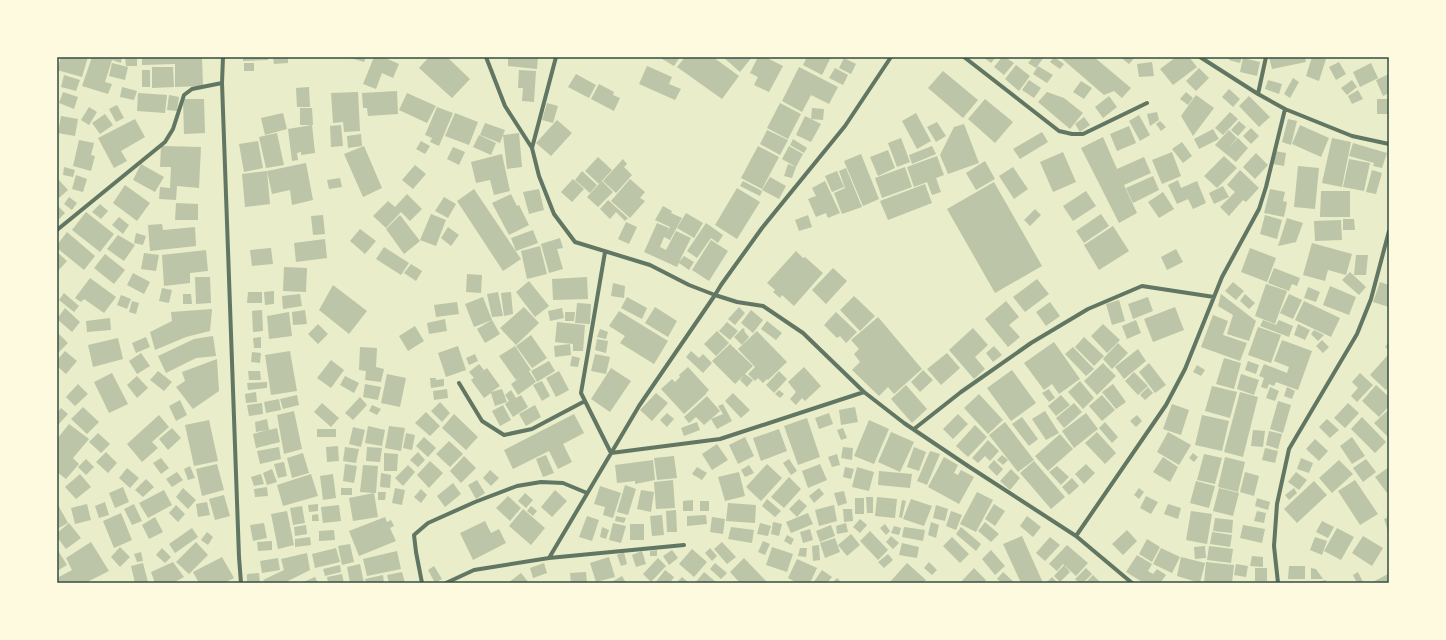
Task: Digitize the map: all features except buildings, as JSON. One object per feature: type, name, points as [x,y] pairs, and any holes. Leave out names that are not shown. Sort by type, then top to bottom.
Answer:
[{"type":"street","points":[[224,57],[222,83],[241,583]]},
{"type":"street","points":[[486,57],[505,106],[532,148],[539,176],[554,214],[575,242],[650,265],[690,285],[715,295],[737,302],[763,306],[803,333],[864,392],[914,430],[1076,536],[1132,583]]},
{"type":"street","points":[[532,148],[556,57]]},
{"type":"street","points":[[549,558],[639,406],[721,285],[762,228],[845,126],[891,57]]},
{"type":"street","points":[[964,57],[1059,131],[1072,134],[1083,134],[1147,104]]},
{"type":"street","points":[[1200,57],[1258,94],[1285,108],[1352,136],[1389,144]]},
{"type":"street","points":[[1258,94],[1266,57]]},
{"type":"street","points":[[57,230],[165,142],[173,129],[184,95],[192,89],[222,83]]},
{"type":"street","points":[[1076,536],[1166,405],[1185,369],[1222,277],[1259,209],[1266,187],[1285,108]]},
{"type":"street","points":[[1278,583],[1274,546],[1277,504],[1289,449],[1357,334],[1371,299],[1389,231]]},
{"type":"street","points":[[605,252],[581,393],[611,453]]},
{"type":"street","points":[[914,430],[961,392],[1031,342],[1088,309],[1142,286],[1214,296]]},
{"type":"street","points":[[459,383],[482,421],[504,435],[532,429],[585,401]]},
{"type":"street","points":[[611,453],[720,439],[864,392]]},
{"type":"street","points":[[422,583],[414,535],[428,523],[475,502],[517,486],[541,482],[563,483],[587,493]]},
{"type":"street","points":[[446,583],[474,570],[549,558],[684,545]]}]
